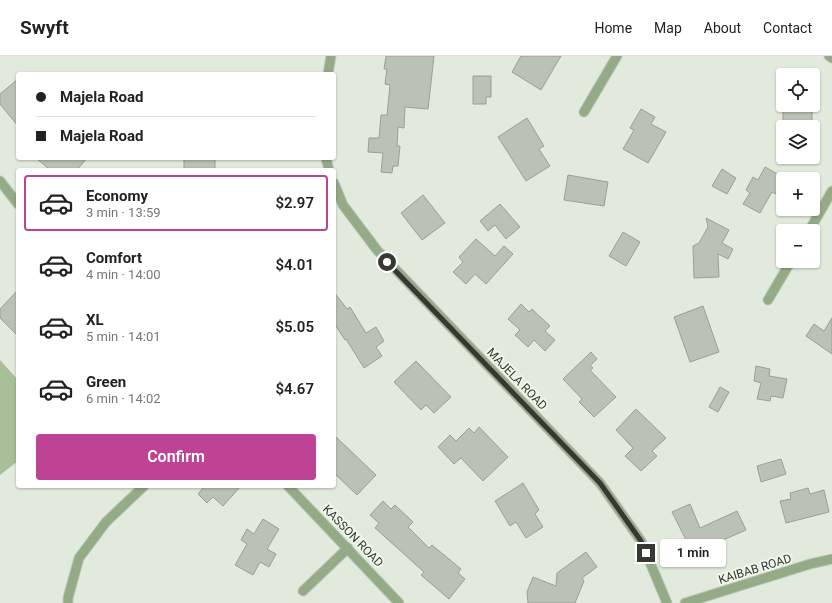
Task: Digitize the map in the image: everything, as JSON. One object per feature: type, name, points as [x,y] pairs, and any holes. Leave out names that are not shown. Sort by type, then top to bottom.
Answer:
[{"type":"street","points":[[328,72],[331,56]]},
{"type":"street","points":[[584,112],[617,56]]},
{"type":"street","points":[[0,181],[16,201]]},
{"type":"street","name":"MAJELA ROAD","points":[[336,188],[343,205],[377,250],[600,483],[641,541],[667,603]]},
{"type":"street","points":[[813,224],[832,191]]},
{"type":"street","points":[[768,300],[787,268]]},
{"type":"street","points":[[68,603],[79,558],[106,522],[142,488]]},
{"type":"street","name":"KASSON ROAD","points":[[290,488],[399,603]]},
{"type":"street","points":[[303,591],[348,548]]},
{"type":"street","name":"KAIBAB ROAD","points":[[685,603],[810,564],[832,559]]},
{"type":"green space","points":[[0,360],[16,378],[16,463],[0,475]]},
{"type":"building","points":[[386,56],[434,56],[428,109],[405,107],[404,128],[398,127],[397,146],[400,146],[398,166],[393,166],[392,173],[381,172],[383,153],[368,152],[369,138],[379,138],[381,115],[387,115],[390,85],[385,84],[387,69],[384,69]]},
{"type":"building","points":[[521,56],[561,56],[541,90],[512,72]]},
{"type":"building","points":[[473,76],[491,76],[491,97],[486,97],[486,104],[473,104]]},
{"type":"building","points":[[16,81],[16,124],[0,104],[0,94]]},
{"type":"building","points":[[641,109],[655,117],[651,124],[666,132],[648,163],[623,149],[634,130],[630,128]]},
{"type":"building","points":[[783,112],[812,112],[812,120],[783,120]]},
{"type":"building","points":[[527,118],[544,146],[539,149],[550,166],[526,181],[498,137]]},
{"type":"building","points":[[38,160],[85,160],[79,168],[48,168]]},
{"type":"building","points":[[184,160],[215,160],[215,168],[184,168]]},
{"type":"building","points":[[765,167],[776,173],[776,194],[772,192],[760,213],[743,204],[750,193],[746,190],[753,177],[758,180]]},
{"type":"building","points":[[722,169],[736,178],[727,194],[712,186]]},
{"type":"building","points":[[568,175],[608,182],[604,206],[564,200]]},
{"type":"building","points":[[423,195],[445,223],[422,240],[401,213]]},
{"type":"building","points":[[500,204],[520,227],[506,239],[495,225],[488,231],[480,221]]},
{"type":"building","points":[[706,218],[729,230],[722,243],[733,249],[728,259],[718,254],[719,277],[694,278],[693,246],[699,243],[708,227]]},
{"type":"building","points":[[623,232],[640,242],[626,266],[609,256]]},
{"type":"building","points":[[476,239],[495,256],[504,246],[513,254],[486,284],[475,274],[466,284],[453,272],[463,262],[459,257]]},
{"type":"building","points":[[16,292],[16,334],[0,318],[0,309]]},
{"type":"building","points":[[336,295],[347,309],[350,307],[366,333],[376,327],[384,341],[376,347],[382,356],[364,368],[346,339],[345,340],[336,326]]},
{"type":"building","points":[[521,304],[529,312],[532,309],[550,326],[545,331],[555,340],[545,351],[534,340],[528,347],[515,335],[520,330],[508,319]]},
{"type":"building","points":[[703,306],[719,352],[690,362],[674,317]]},
{"type":"building","points":[[832,318],[832,354],[806,336],[814,324],[824,331]]},
{"type":"building","points":[[591,352],[597,359],[590,366],[593,368],[590,370],[616,397],[594,417],[579,402],[582,399],[563,379]]},
{"type":"building","points":[[416,361],[451,397],[434,413],[426,405],[421,410],[394,382]]},
{"type":"building","points":[[756,366],[770,369],[769,376],[787,379],[783,398],[771,396],[770,401],[757,399],[761,383],[754,381]]},
{"type":"building","points":[[720,387],[729,392],[718,412],[709,407]]},
{"type":"building","points":[[636,409],[666,438],[652,451],[657,456],[641,471],[625,456],[633,448],[616,430]]},
{"type":"building","points":[[479,427],[508,457],[483,481],[461,458],[454,464],[438,447],[450,435],[456,441],[469,428],[474,433]]},
{"type":"building","points":[[336,437],[376,475],[357,495],[336,475]]},
{"type":"building","points":[[781,459],[786,474],[761,482],[757,466]]},
{"type":"building","points":[[523,483],[539,510],[535,514],[543,527],[526,538],[516,522],[510,526],[495,501]]},
{"type":"building","points":[[203,488],[239,488],[223,506],[213,497],[207,503],[198,494]]},
{"type":"building","points":[[808,488],[810,494],[824,490],[829,512],[786,523],[780,501],[791,499],[790,493]]},
{"type":"building","points":[[383,501],[391,509],[395,505],[413,522],[408,527],[429,548],[432,545],[461,569],[458,573],[465,579],[449,599],[421,575],[424,572],[375,528],[379,523],[370,515]]},
{"type":"building","points":[[690,504],[700,528],[737,511],[746,530],[707,547],[687,542],[672,512]]},
{"type":"building","points":[[263,519],[279,529],[267,549],[276,554],[269,567],[260,562],[253,575],[235,565],[247,544],[241,540],[247,529],[254,534]]},
{"type":"building","points":[[586,552],[597,567],[582,578],[584,581],[575,603],[528,603],[527,592],[533,577],[556,586],[557,573]]},
{"type":"route","points":[[387,262],[600,483],[641,541],[646,553]]}]
